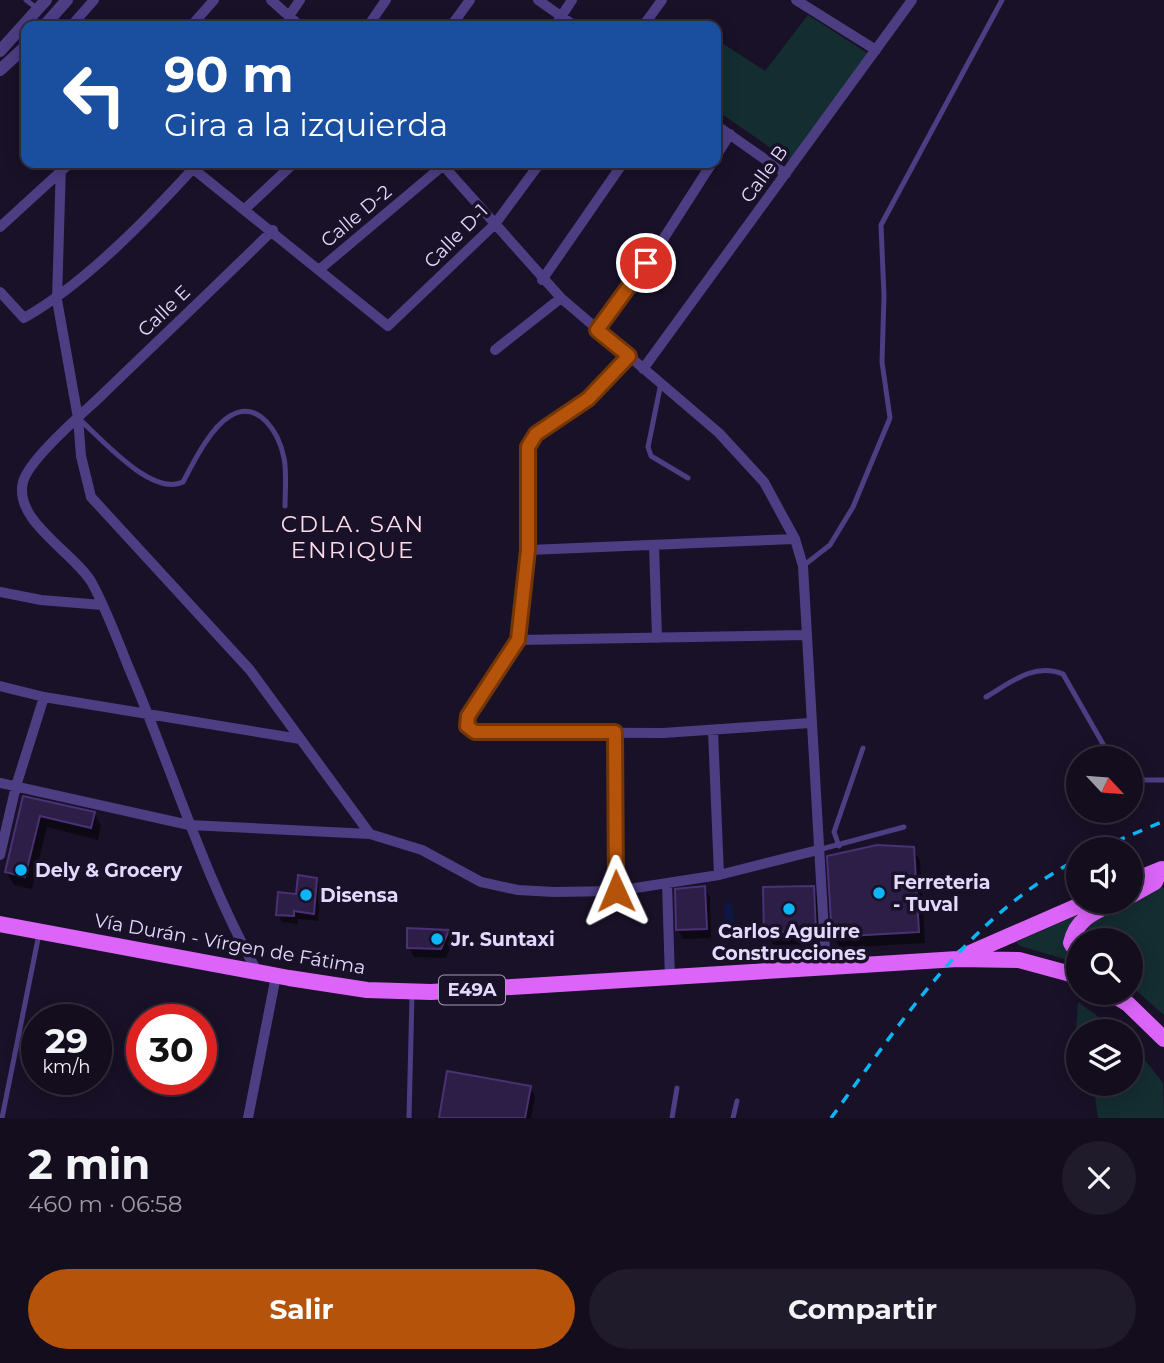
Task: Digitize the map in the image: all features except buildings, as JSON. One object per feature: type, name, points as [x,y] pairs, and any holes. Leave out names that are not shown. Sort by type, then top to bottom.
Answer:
[{"type":"main road","points":[[1143,877],[1162,869]]},
{"type":"main road","points":[[1143,889],[1155,882],[1162,869]]},
{"type":"main road","name":"Vía Durán - Vírgen de Fátima","points":[[958,959],[1066,911]]},
{"type":"main road","points":[[1075,928],[1090,914]]},
{"type":"main road","name":"Vía Durán - Vírgen de Fátima","points":[[0,924],[258,973],[367,990],[412,992],[670,979],[958,959],[1019,960],[1066,973]]},
{"type":"main road","points":[[1128,1005],[1164,1039]]},
{"type":"main road","points":[[1133,1005],[1135,1010]]},
{"type":"street","points":[[50,21],[67,0]]},
{"type":"street","points":[[75,21],[94,0]]},
{"type":"street","points":[[195,21],[214,0]]},
{"type":"street","points":[[271,0],[294,21]]},
{"type":"street","points":[[289,16],[300,0]]},
{"type":"street","points":[[371,21],[386,0]]},
{"type":"street","points":[[455,21],[470,0]]},
{"type":"street","points":[[538,0],[557,21]]},
{"type":"street","points":[[559,21],[572,0]]},
{"type":"street","points":[[647,21],[662,0]]},
{"type":"street","points":[[796,0],[815,5],[876,50]]},
{"type":"street","name":"Calle B","points":[[643,369],[912,0]]},
{"type":"street","points":[[28,21],[43,5]]},
{"type":"street","points":[[0,51],[21,29]]},
{"type":"street","points":[[0,70],[21,51]]},
{"type":"street","points":[[721,128],[786,174]]},
{"type":"street","points":[[721,148],[730,134]]},
{"type":"street","points":[[0,227],[61,168]]},
{"type":"street","points":[[62,168],[57,300],[78,418],[81,456],[91,497],[250,670],[370,834]]},
{"type":"street","points":[[0,292],[24,318],[57,300],[168,197],[190,168]]},
{"type":"street","points":[[196,168],[320,269]]},
{"type":"street","points":[[245,209],[289,168]]},
{"type":"street","name":"Calle D-2","points":[[320,269],[439,168]]},
{"type":"street","points":[[447,168],[561,299],[719,433],[764,482],[795,539],[803,566],[826,968]]},
{"type":"street","name":"Calle D-1","points":[[320,269],[388,326],[495,223],[536,168]]},
{"type":"street","points":[[542,279],[620,168]]},
{"type":"street","points":[[597,330],[663,241],[709,168]]},
{"type":"street","name":"Calle E","points":[[258,973],[234,931],[189,825],[149,715],[102,605],[79,564],[34,521],[23,494],[28,469],[273,230]]},
{"type":"street","points":[[495,350],[561,299]]},
{"type":"street","points":[[629,356],[588,399],[536,434],[528,447],[528,550],[518,640],[468,716],[467,726],[475,732],[615,732],[713,731],[810,723]]},
{"type":"street","points":[[528,550],[795,539]]},
{"type":"street","points":[[654,545],[657,638]]},
{"type":"street","points":[[0,592],[41,600],[102,605]]},
{"type":"street","points":[[518,640],[806,635]]},
{"type":"street","points":[[0,685],[44,697],[300,739]]},
{"type":"street","points":[[0,855],[16,786],[44,697]]},
{"type":"street","points":[[713,731],[719,876]]},
{"type":"street","points":[[615,732],[616,891]]},
{"type":"street","points":[[0,783],[189,825],[370,834],[422,850],[481,882],[554,892],[616,891],[719,876],[818,850]]},
{"type":"street","points":[[667,883],[670,979]]},
{"type":"street","points":[[248,1118],[276,976]]},
{"type":"lane","points":[[26,0],[43,5]]},
{"type":"lane","points":[[803,566],[830,545],[853,507],[890,418],[882,362],[881,225],[1002,0]]},
{"type":"lane","points":[[661,383],[648,447],[651,456],[688,478]]},
{"type":"lane","points":[[78,418],[144,476],[167,486],[183,482],[199,451],[229,417],[241,413],[264,417],[272,425],[284,458],[285,506]]},
{"type":"lane","points":[[986,697],[1031,671],[1049,668],[1063,674],[1104,746]]},
{"type":"lane","points":[[839,846],[834,832],[863,748]]},
{"type":"lane","points":[[1143,780],[1164,780]]},
{"type":"lane","points":[[818,850],[904,827]]},
{"type":"lane","points":[[2,1118],[40,931]]},
{"type":"lane","points":[[409,1118],[412,992]]},
{"type":"lane","points":[[672,1118],[677,1088]]},
{"type":"lane","points":[[733,1118],[737,1101]]},
{"type":"green space","points":[[808,15],[869,54],[791,162],[721,113],[722,43],[765,71]]},
{"type":"green space","points":[[1164,887],[1164,1015],[1143,997],[1143,928],[1088,928],[1102,914],[1143,914],[1143,895]]},
{"type":"green space","points":[[1077,915],[1077,928],[1066,928],[1066,959],[1020,946],[1016,942]]},
{"type":"green space","points":[[1078,1005],[1082,1005],[1101,1019],[1077,1019]]},
{"type":"green space","points":[[1143,1057],[1163,1083],[1164,1118],[1098,1118],[1095,1096],[1143,1096]]},
{"type":"shaded area","points":[[732,902],[734,930],[726,931],[724,903]]},
{"type":"railway","points":[[1126,837],[1164,821]]},
{"type":"railway","points":[[831,1118],[912,1008],[970,941],[1003,910],[1066,866]]},
{"type":"place","name":"Dely & Grocery","points":[[21,870]]},
{"type":"place","name":"Ferreteria - Tuval","points":[[879,893]]},
{"type":"place","name":"Disensa","points":[[306,895]]},
{"type":"place","name":"Carlos Aguirre Construcciones","points":[[789,909]]},
{"type":"place","name":"Jr. Suntaxi","points":[[437,939]]},
{"type":"district","name":"CDLA. SAN ENRIQUE","points":[[353,537]]},
{"type":"route","points":[[616,891],[615,732],[475,732],[467,726],[468,716],[518,640],[528,550],[528,447],[536,434],[588,399],[629,356],[597,330],[646,263]]}]
